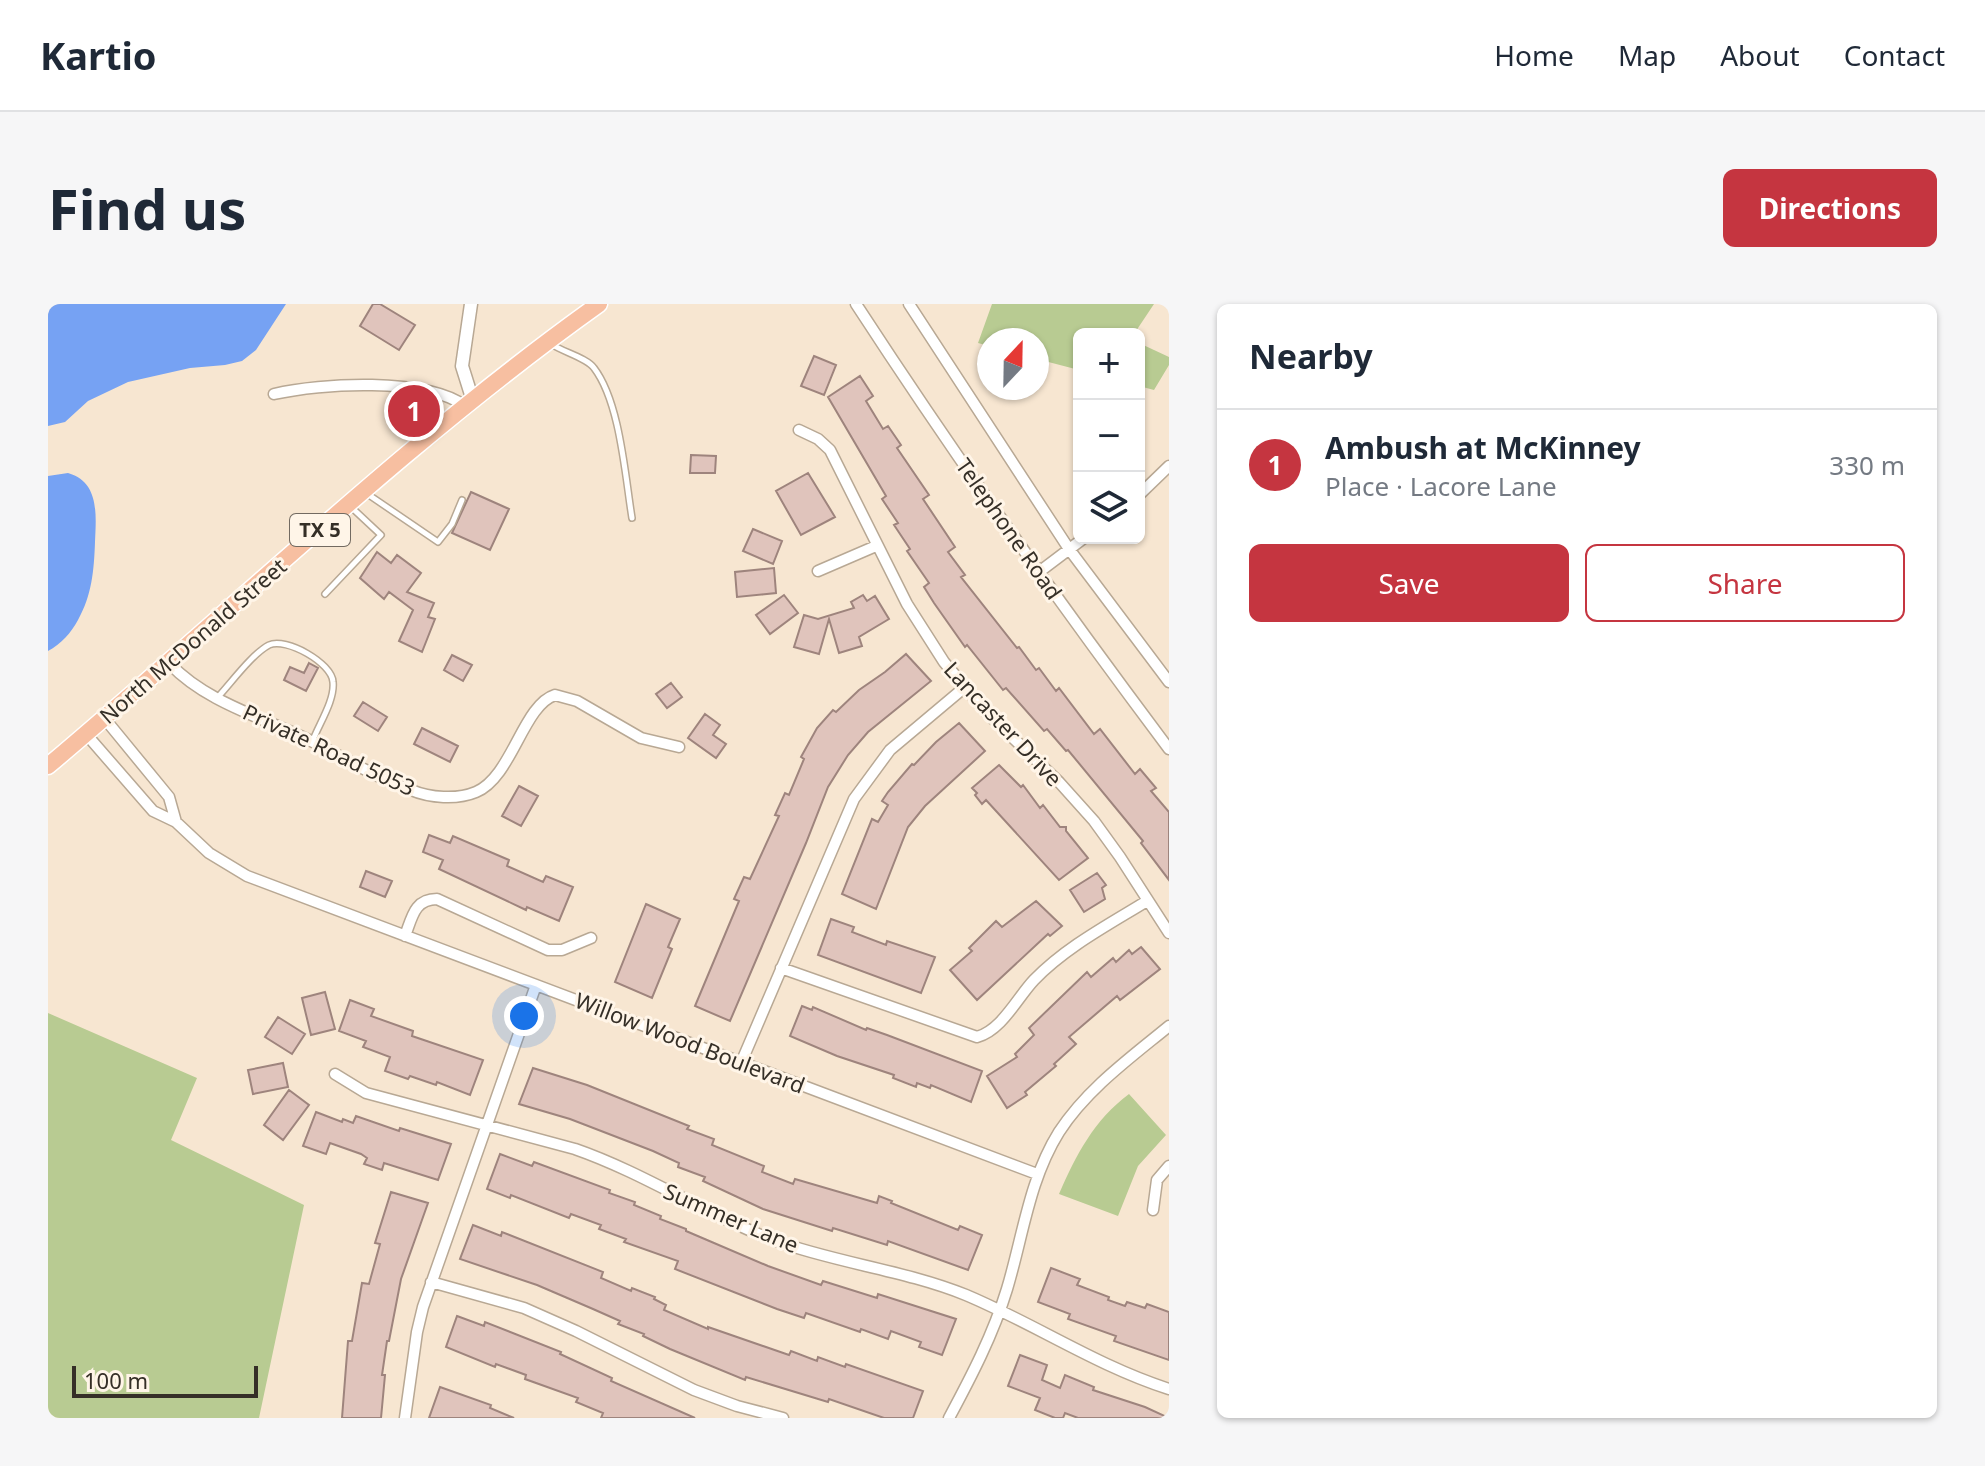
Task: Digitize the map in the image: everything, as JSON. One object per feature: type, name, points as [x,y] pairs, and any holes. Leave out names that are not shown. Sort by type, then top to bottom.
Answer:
[{"type":"main road","name":"North McDonald Street","points":[[48,766],[469,404],[599,304]]},
{"type":"street","points":[[469,404],[462,366],[471,304]]},
{"type":"street","name":"Telephone Road","points":[[856,304],[937,428],[1084,636],[1169,749]]},
{"type":"street","name":"Telephone Road","points":[[909,304],[1069,549],[1169,682]]},
{"type":"street","points":[[274,394],[329,386],[417,389],[448,395],[469,404]]},
{"type":"street","name":"Lancaster Drive","points":[[799,430],[818,439],[830,450],[876,546],[915,618],[944,662],[1094,821],[1169,933]]},
{"type":"street","points":[[1145,490],[1168,471]]},
{"type":"street","points":[[1039,572],[1076,544]]},
{"type":"street","points":[[818,571],[876,546]]},
{"type":"street","name":"Private Road 5053","points":[[170,664],[182,677],[217,698],[412,791],[449,797],[477,792],[506,762],[540,704],[551,696],[565,696],[577,701],[641,738],[679,747]]},
{"type":"street","points":[[741,1063],[854,799],[890,750],[965,687]]},
{"type":"street","name":"Willow Wood Boulevard","points":[[105,719],[169,797],[176,822]]},
{"type":"street","name":"Willow Wood Boulevard","points":[[86,734],[153,811],[176,822],[209,853],[247,876],[1037,1174]]},
{"type":"street","points":[[405,936],[416,907],[424,901],[437,899],[548,950],[562,950],[591,938]]},
{"type":"street","points":[[781,968],[977,1037],[985,1035],[999,1023],[1032,982],[1059,958],[1147,901]]},
{"type":"street","points":[[405,1418],[417,1332],[431,1282],[536,985]]},
{"type":"street","points":[[949,1418],[977,1365],[1000,1311],[1037,1174],[1058,1134],[1085,1099],[1169,1026]]},
{"type":"street","name":"Summer Lane","points":[[335,1074],[366,1093],[606,1160],[725,1220],[779,1242],[946,1288],[1000,1311],[1104,1365],[1169,1389]]},
{"type":"street","points":[[1153,1210],[1157,1180],[1169,1166]]},
{"type":"street","points":[[431,1282],[533,1312],[694,1390],[783,1418]]},
{"type":"lane","points":[[547,341],[594,367],[612,403],[632,518]]},
{"type":"lane","points":[[365,492],[438,542],[452,524],[462,500]]},
{"type":"lane","points":[[325,594],[381,535],[349,505]]},
{"type":"lane","points":[[217,698],[263,650],[279,642],[288,644],[325,666],[333,682],[331,695],[312,741]]},
{"type":"green space","points":[[992,304],[1154,304],[1138,328],[1073,328],[1073,368],[1049,362],[1049,328],[983,328]]},
{"type":"green space","points":[[1145,346],[1169,357],[1169,365],[1154,390],[1145,388]]},
{"type":"green space","points":[[48,1013],[197,1078],[171,1140],[304,1205],[259,1418],[48,1418]]},
{"type":"green space","points":[[1129,1094],[1166,1135],[1138,1166],[1118,1216],[1059,1194],[1087,1139],[1106,1115]]},
{"type":"water","points":[[48,304],[286,304],[256,350],[242,361],[190,368],[128,382],[88,401],[65,422],[48,426]]},
{"type":"water","points":[[68,473],[86,484],[94,501],[93,572],[78,620],[65,638],[48,651],[48,476]]},
{"type":"building","points":[[373,304],[380,304],[415,325],[399,350],[360,326]]},
{"type":"building","points":[[814,356],[836,365],[824,395],[801,386]]},
{"type":"building","points":[[860,376],[873,396],[866,401],[883,429],[888,426],[901,445],[897,448],[929,495],[923,499],[955,547],[948,552],[965,575],[961,577],[1017,648],[1036,670],[1039,668],[1056,691],[1059,688],[1094,734],[1100,729],[1135,774],[1140,769],[1156,788],[1151,791],[1169,812],[1169,880],[1141,843],[1143,841],[1068,750],[1047,729],[1044,731],[1006,688],[1003,690],[967,645],[965,647],[924,587],[929,583],[894,525],[898,523],[882,499],[886,496],[828,397]]},
{"type":"building","points":[[691,455],[716,456],[715,473],[690,473]]},
{"type":"building","points":[[808,473],[835,517],[801,535],[776,491]]},
{"type":"building","points":[[471,492],[509,509],[490,550],[452,533]]},
{"type":"building","points":[[753,529],[782,541],[773,564],[743,551]]},
{"type":"building","points":[[377,552],[391,563],[397,555],[421,573],[407,592],[434,603],[428,617],[435,619],[422,652],[399,641],[413,610],[389,592],[384,599],[360,578]]},
{"type":"building","points":[[774,568],[776,593],[737,597],[735,572]]},
{"type":"building","points":[[784,595],[798,613],[770,634],[756,615]]},
{"type":"building","points":[[863,595],[867,601],[875,596],[889,619],[859,637],[862,646],[839,653],[829,619],[819,654],[794,647],[804,615],[818,619],[854,608],[851,602]]},
{"type":"building","points":[[906,654],[931,681],[868,732],[848,755],[828,787],[730,1021],[695,1006],[739,901],[734,899],[744,877],[750,879],[779,816],[775,815],[785,793],[789,795],[804,759],[801,757],[817,728],[833,710],[836,712]]},
{"type":"building","points":[[452,655],[472,665],[463,681],[444,670]]},
{"type":"building","points":[[309,663],[318,668],[306,691],[284,680],[290,667],[304,673]]},
{"type":"building","points":[[671,683],[682,697],[667,708],[656,694]]},
{"type":"building","points":[[363,702],[387,717],[378,731],[354,716]]},
{"type":"building","points":[[705,714],[720,725],[713,735],[726,744],[716,758],[688,738]]},
{"type":"building","points":[[959,723],[985,751],[925,806],[908,827],[876,909],[842,894],[872,819],[878,822],[888,805],[882,801],[888,792],[912,764]]},
{"type":"building","points":[[422,728],[458,746],[450,762],[414,744]]},
{"type":"building","points":[[999,765],[1021,787],[1023,785],[1040,808],[1043,805],[1060,827],[1066,827],[1088,858],[1059,880],[986,800],[982,804],[975,795],[977,793],[972,788]]},
{"type":"building","points":[[519,786],[538,796],[521,826],[502,816]]},
{"type":"building","points":[[429,835],[450,843],[453,836],[509,860],[507,866],[543,882],[546,876],[573,887],[559,921],[527,907],[526,910],[439,869],[443,860],[423,852]]},
{"type":"building","points":[[366,871],[392,881],[385,897],[360,887]]},
{"type":"building","points":[[1097,873],[1106,885],[1102,888],[1105,899],[1084,912],[1070,890]]},
{"type":"building","points":[[1036,901],[1062,926],[1050,936],[1048,934],[977,1000],[950,970],[972,951],[969,948],[996,921],[1002,927]]},
{"type":"building","points":[[646,904],[680,919],[668,947],[672,949],[652,998],[615,982]]},
{"type":"building","points":[[831,919],[854,927],[852,932],[886,945],[887,941],[935,957],[921,993],[818,955]]},
{"type":"building","points":[[1141,947],[1160,969],[1120,1000],[1117,996],[1069,1037],[1076,1044],[1025,1092],[1027,1095],[1007,1108],[987,1076],[1017,1057],[1015,1054],[1034,1035],[1029,1028],[1087,972],[1091,977],[1113,958],[1116,962],[1129,950],[1132,954]]},
{"type":"building","points":[[325,992],[335,1029],[311,1035],[302,998]]},
{"type":"building","points":[[350,1000],[374,1009],[371,1016],[413,1031],[412,1036],[483,1060],[470,1095],[437,1082],[436,1085],[385,1071],[390,1057],[363,1047],[366,1041],[339,1031]]},
{"type":"building","points":[[802,1006],[812,1010],[813,1007],[866,1030],[982,1071],[971,1102],[931,1085],[930,1088],[917,1083],[916,1087],[893,1078],[894,1075],[790,1036]]},
{"type":"building","points":[[278,1017],[305,1034],[292,1054],[265,1037]]},
{"type":"building","points":[[283,1063],[288,1087],[253,1094],[248,1070]]},
{"type":"building","points":[[533,1068],[587,1085],[689,1126],[687,1129],[714,1139],[712,1145],[764,1166],[762,1172],[793,1184],[795,1179],[877,1203],[879,1196],[958,1230],[960,1226],[982,1235],[968,1270],[888,1241],[887,1245],[833,1228],[832,1231],[763,1209],[703,1181],[705,1177],[678,1167],[679,1163],[653,1151],[570,1119],[519,1104]]},
{"type":"building","points":[[289,1090],[309,1105],[283,1140],[264,1125]]},
{"type":"building","points":[[316,1112],[342,1122],[343,1119],[353,1123],[356,1116],[451,1144],[438,1180],[384,1163],[382,1170],[364,1164],[367,1158],[361,1154],[330,1143],[326,1154],[303,1146]]},
{"type":"building","points":[[500,1154],[532,1166],[534,1162],[610,1190],[609,1193],[661,1216],[660,1219],[768,1266],[821,1285],[823,1281],[877,1298],[878,1294],[956,1319],[942,1355],[919,1347],[921,1342],[891,1331],[888,1339],[806,1313],[804,1318],[777,1309],[675,1269],[678,1261],[624,1242],[626,1239],[599,1229],[601,1225],[571,1214],[569,1218],[487,1189]]},
{"type":"building","points":[[391,1192],[428,1203],[401,1279],[387,1341],[381,1418],[342,1418],[348,1341],[352,1341],[362,1283],[369,1284],[380,1244],[375,1243]]},
{"type":"building","points":[[473,1225],[501,1236],[502,1232],[603,1272],[601,1278],[655,1297],[666,1305],[664,1310],[708,1329],[789,1355],[791,1351],[817,1361],[818,1357],[845,1367],[846,1364],[923,1391],[913,1418],[884,1418],[829,1399],[828,1402],[746,1377],[745,1380],[670,1349],[618,1324],[620,1321],[537,1285],[460,1259]]},
{"type":"building","points":[[1051,1268],[1080,1279],[1077,1285],[1109,1297],[1108,1300],[1125,1306],[1127,1302],[1145,1308],[1147,1304],[1169,1312],[1169,1360],[1114,1341],[1116,1336],[1068,1319],[1070,1314],[1038,1302]]},
{"type":"building","points":[[457,1316],[484,1326],[485,1322],[561,1352],[612,1378],[611,1381],[695,1418],[601,1418],[603,1413],[576,1402],[578,1398],[525,1379],[526,1375],[496,1364],[495,1367],[446,1347]]},
{"type":"building","points":[[1020,1355],[1047,1365],[1042,1380],[1060,1388],[1065,1375],[1094,1387],[1093,1390],[1169,1418],[1078,1418],[1065,1413],[1063,1418],[1055,1418],[1035,1410],[1040,1398],[1008,1386]]},
{"type":"building","points":[[440,1387],[491,1405],[490,1408],[514,1418],[429,1418]]},
{"type":"place","name":"Ambush at McKinney","points":[[414,411]]}]
